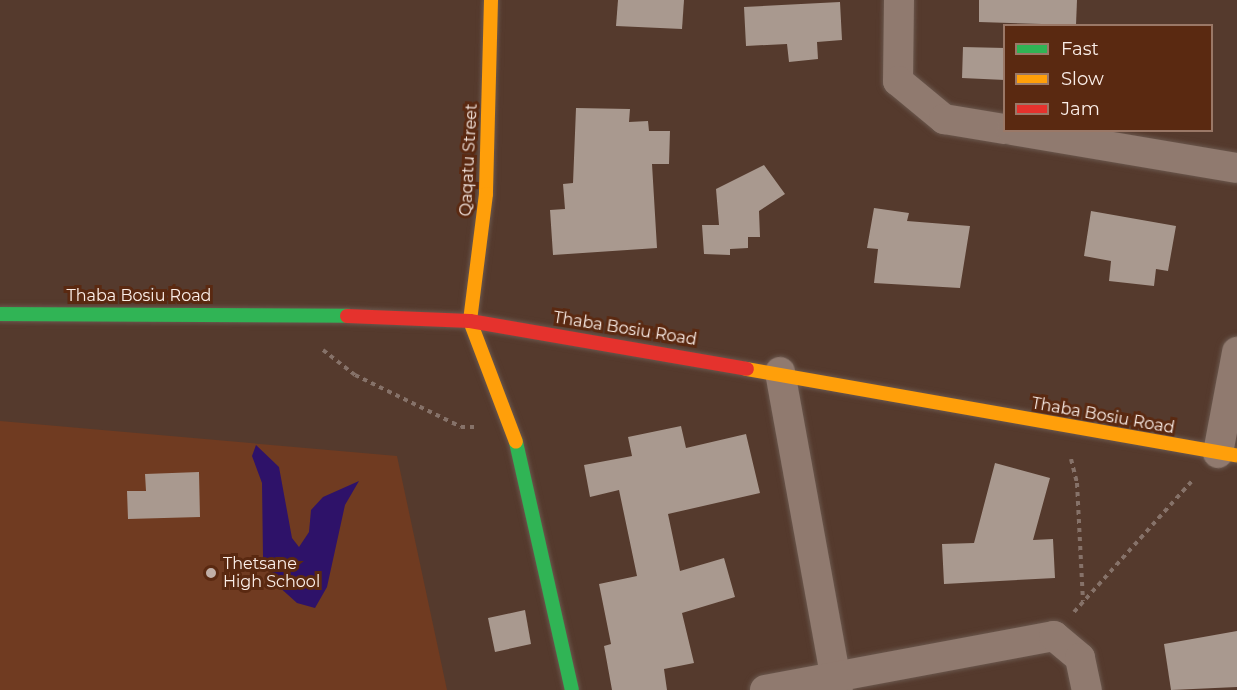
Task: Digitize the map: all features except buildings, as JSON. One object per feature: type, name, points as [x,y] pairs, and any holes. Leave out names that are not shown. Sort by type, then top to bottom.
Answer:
[{"type":"street","name":"Qaqatu Street","points":[[470,321],[486,194],[491,0]]},
{"type":"street","points":[[899,0],[898,81],[944,119],[1003,129]]},
{"type":"street","points":[[1024,132],[1237,168]]},
{"type":"street","name":"Thaba Bosiu Road","points":[[0,314],[263,313],[470,321],[780,372],[1064,427],[1227,454]]},
{"type":"street","points":[[470,321],[512,425],[572,690]]},
{"type":"street","points":[[1227,454],[1237,352]]},
{"type":"street","points":[[780,372],[836,682]]},
{"type":"street","points":[[765,690],[836,682],[1054,636],[1080,658],[1087,690]]},
{"type":"path","points":[[318,346],[355,375],[461,427],[512,425]]},
{"type":"path","points":[[1064,427],[1077,483],[1083,601]]},
{"type":"path","points":[[1054,636],[1083,601],[1227,454]]},
{"type":"shaded area","name":"Thetsane High School","points":[[0,421],[397,456],[447,690],[0,690]]},
{"type":"shaded area","points":[[256,445],[279,467],[292,538],[299,547],[309,532],[311,510],[323,497],[359,481],[345,505],[327,587],[315,608],[297,603],[277,585],[263,557],[262,483],[252,456]]},
{"type":"traffic: fast","points":[[0,314],[347,316]]},
{"type":"traffic: fast","points":[[516,442],[572,690]]},
{"type":"traffic: slow","points":[[491,0],[486,194],[470,321],[516,442]]},
{"type":"traffic: slow","points":[[747,369],[1237,455]]},
{"type":"traffic: jam","points":[[347,316],[470,321],[747,369]]},
{"type":"place","name":"Thetsane High School","points":[[211,573]]}]
